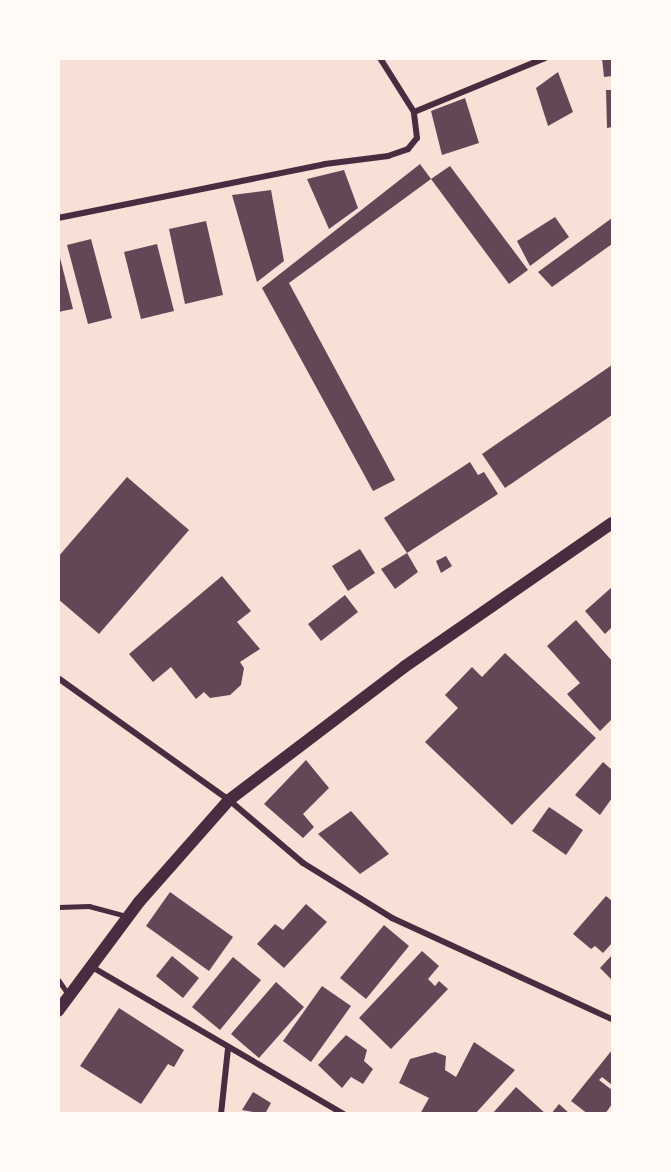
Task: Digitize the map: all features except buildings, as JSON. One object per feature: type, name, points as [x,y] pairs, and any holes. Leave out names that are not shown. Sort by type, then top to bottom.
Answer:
[{"type":"main road","points":[[58,1011],[128,917],[230,800],[404,667],[612,523]]},
{"type":"street","points":[[58,218],[325,164],[388,156],[408,149],[417,138],[414,112],[380,58]]},
{"type":"street","points":[[414,112],[545,58]]},
{"type":"street","points":[[58,678],[230,800],[268,837],[303,863],[392,918],[612,1018]]},
{"type":"street","points":[[92,967],[228,1049],[344,1113]]},
{"type":"street","points":[[220,1113],[228,1049]]},
{"type":"lane","points":[[58,907],[89,906],[128,917]]},
{"type":"lane","points":[[58,979],[69,997]]}]
